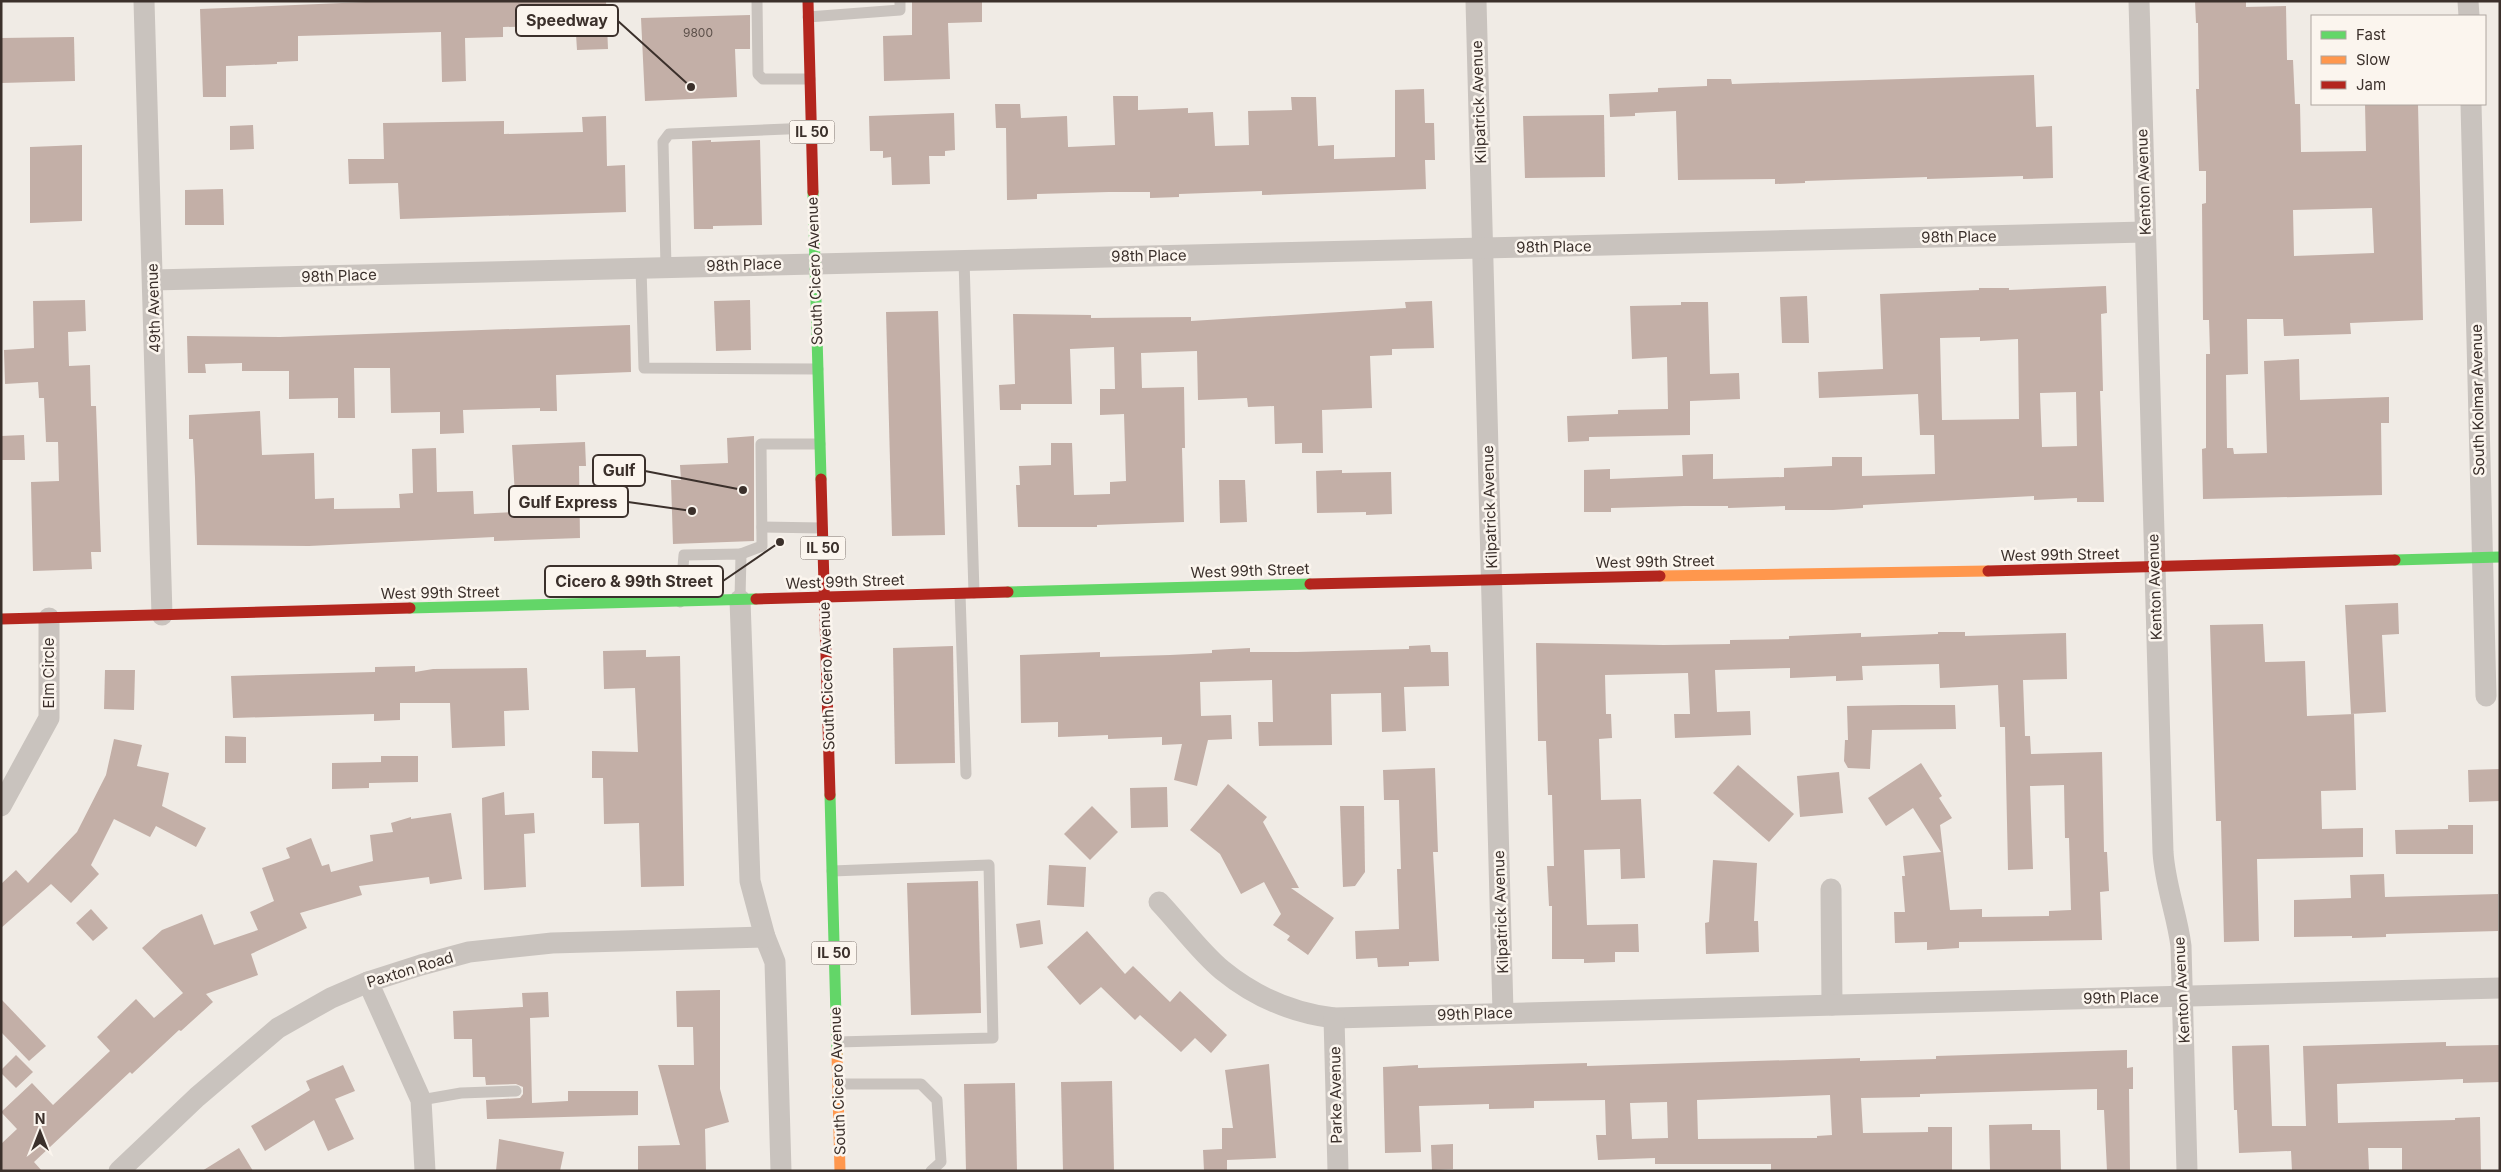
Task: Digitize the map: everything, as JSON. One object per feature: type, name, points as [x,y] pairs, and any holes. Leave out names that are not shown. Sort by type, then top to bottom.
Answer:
[{"type":"street","name":"49th Avenue","points":[[144,1],[162,615]]},
{"type":"street","name":"South Cicero Avenue","points":[[808,1],[840,1171]]},
{"type":"street","name":"Kilpatrick Avenue","points":[[1476,1],[1503,1012]]},
{"type":"street","name":"Kenton Avenue","points":[[2139,1],[2163,852],[2165,877],[2178,922],[2181,946],[2184,996],[2187,1171]]},
{"type":"street","points":[[2468,1],[2468,15]]},
{"type":"street","name":"South Kolmar Avenue","points":[[2471,105],[2491,557],[2486,696]]},
{"type":"street","name":"98th Place","points":[[153,280],[2146,232]]},
{"type":"street","name":"West 99th Street","points":[[1,619],[1492,579],[2154,568],[2491,557]]},
{"type":"street","points":[[740,600],[750,881],[765,937],[775,962],[781,1171]]},
{"type":"street","name":"Elm Circle","points":[[1,806],[48,718],[49,618]]},
{"type":"street","points":[[1831,889],[1832,1005]]},
{"type":"street","name":"99th Place","points":[[1159,902],[1222,970],[1269,1000],[1308,1015],[1334,1018],[1503,1012],[2500,988]]},
{"type":"street","name":"Paxton Road","points":[[119,1171],[197,1097],[278,1028],[331,998],[368,982],[469,952],[552,943],[765,937]]},
{"type":"street","points":[[368,982],[422,1100],[425,1171]]},
{"type":"street","name":"Parke Avenue","points":[[1334,1018],[1338,1171]]},
{"type":"lane","points":[[757,1],[758,74],[763,79],[810,79]]},
{"type":"lane","points":[[808,17],[886,6],[900,10],[900,1]]},
{"type":"lane","points":[[666,267],[663,142],[669,134],[811,128]]},
{"type":"lane","points":[[964,260],[974,594]]},
{"type":"lane","points":[[640,268],[644,368],[818,368]]},
{"type":"lane","points":[[680,602],[684,555],[741,554],[762,546],[761,444],[820,444]]},
{"type":"lane","points":[[762,527],[822,528]]},
{"type":"lane","points":[[740,600],[741,554]]},
{"type":"lane","points":[[960,594],[966,774]]},
{"type":"lane","points":[[832,871],[989,865],[993,1038],[837,1042]]},
{"type":"lane","points":[[838,1084],[921,1084],[937,1100],[941,1162],[931,1171]]},
{"type":"lane","points":[[422,1100],[461,1093],[516,1091]]},
{"type":"building","points":[[389,1],[606,1],[608,49],[577,50],[576,34],[546,34],[546,26],[503,27],[503,37],[465,38],[466,81],[442,82],[441,32],[298,36],[298,61],[277,62],[277,64],[226,66],[226,97],[203,97],[200,9]]},
{"type":"building","points":[[912,1],[982,1],[982,22],[948,23],[950,79],[884,81],[883,36],[912,35]]},
{"type":"building","points":[[2195,1],[2246,1],[2246,7],[2286,6],[2287,60],[2293,60],[2295,104],[2300,104],[2301,152],[2366,151],[2365,105],[2418,105],[2423,320],[2350,323],[2351,334],[2284,336],[2283,319],[2247,319],[2248,374],[2226,375],[2227,448],[2233,448],[2234,454],[2267,453],[2264,361],[2299,359],[2300,400],[2389,397],[2389,423],[2381,423],[2382,495],[2203,499],[2202,449],[2206,448],[2206,354],[2210,354],[2209,320],[2203,320],[2202,204],[2206,203],[2206,171],[2199,171],[2196,89],[2199,89],[2198,23],[2196,23]],"holes":[[[2372,208],[2374,253],[2294,256],[2293,210]]]},
{"type":"building","points":[[750,15],[750,49],[735,49],[737,97],[645,101],[641,18]]},
{"type":"building","points":[[74,37],[75,81],[1,83],[1,38]]},
{"type":"building","points":[[2034,75],[2036,127],[2052,126],[2053,178],[2023,179],[2023,176],[1927,179],[1927,177],[1805,181],[1805,183],[1775,184],[1775,179],[1678,180],[1676,111],[1635,113],[1635,116],[1610,117],[1609,94],[1658,92],[1658,88],[1707,86],[1707,79],[1731,79],[1732,84]]},
{"type":"building","points":[[1424,89],[1425,123],[1434,123],[1435,160],[1425,160],[1426,189],[1262,195],[1262,191],[1179,194],[1179,197],[1150,198],[1150,192],[1109,192],[1037,194],[1037,199],[1007,200],[1006,128],[996,128],[995,104],[1020,104],[1021,118],[1067,116],[1068,147],[1115,145],[1113,96],[1138,96],[1138,110],[1188,108],[1188,113],[1213,112],[1215,146],[1249,145],[1248,111],[1292,110],[1291,97],[1316,97],[1318,146],[1334,145],[1334,159],[1395,157],[1395,90]]},
{"type":"building","points":[[954,113],[955,150],[945,151],[945,156],[929,156],[930,184],[892,185],[891,157],[883,158],[883,151],[870,151],[869,116]]},
{"type":"building","points":[[1604,115],[1605,177],[1525,178],[1523,116]]},
{"type":"building","points":[[606,116],[607,166],[625,165],[626,212],[400,219],[398,183],[349,184],[348,159],[384,159],[383,123],[504,121],[504,134],[583,132],[582,117]]},
{"type":"building","points":[[253,125],[254,149],[230,150],[230,126]]},
{"type":"building","points":[[711,140],[711,142],[760,140],[762,225],[713,226],[713,229],[694,229],[692,141]]},
{"type":"building","points":[[82,145],[82,221],[30,223],[30,147]]},
{"type":"building","points":[[223,189],[224,225],[185,225],[185,190]]},
{"type":"building","points":[[2106,286],[2107,313],[2101,314],[2103,391],[2100,391],[2104,502],[2077,502],[2077,498],[2034,500],[2034,496],[1863,505],[1863,508],[1833,510],[1785,510],[1785,506],[1728,508],[1728,506],[1684,506],[1611,508],[1611,512],[1584,512],[1584,470],[1610,469],[1610,479],[1683,476],[1682,455],[1713,454],[1713,479],[1784,477],[1784,468],[1832,466],[1832,457],[1862,457],[1862,476],[1935,474],[1934,435],[1920,435],[1918,394],[1819,398],[1818,372],[1883,369],[1880,294],[1979,290],[1979,288],[2009,288],[2009,290]],"holes":[[[1980,337],[1980,341],[2018,339],[2019,419],[1942,420],[1940,338]],[[2076,392],[2077,446],[2042,447],[2040,393]]]},
{"type":"building","points":[[1807,296],[1809,343],[1782,343],[1780,297]]},
{"type":"building","points":[[85,300],[86,331],[68,332],[69,366],[90,365],[91,406],[96,406],[101,552],[91,552],[92,569],[33,571],[31,482],[59,481],[58,442],[46,442],[44,398],[39,398],[38,382],[5,384],[4,350],[34,348],[33,301]]},
{"type":"building","points":[[750,300],[751,350],[716,351],[714,301]]},
{"type":"building","points":[[1432,301],[1434,348],[1392,349],[1392,355],[1370,356],[1372,408],[1322,410],[1323,453],[1302,453],[1302,443],[1275,444],[1274,406],[1248,407],[1247,398],[1198,400],[1197,351],[1141,353],[1142,388],[1184,387],[1185,448],[1182,448],[1184,522],[1097,525],[1097,527],[1018,527],[1016,485],[1020,485],[1019,466],[1051,465],[1051,443],[1072,443],[1074,495],[1110,494],[1110,482],[1126,481],[1124,414],[1100,415],[1100,389],[1115,389],[1114,347],[1070,349],[1072,404],[1021,404],[1021,410],[1000,410],[999,385],[1015,384],[1013,314],[1091,315],[1091,318],[1191,317],[1191,321],[1406,308],[1405,302]]},
{"type":"building","points":[[1681,302],[1708,302],[1710,374],[1739,373],[1740,399],[1690,401],[1690,435],[1589,437],[1589,441],[1568,442],[1567,416],[1618,414],[1618,410],[1668,409],[1667,357],[1632,359],[1630,306],[1681,305]]},
{"type":"building","points":[[938,311],[945,535],[892,536],[886,312]]},
{"type":"building","points":[[630,325],[631,372],[556,375],[557,411],[540,411],[540,408],[463,410],[464,433],[440,434],[440,412],[391,413],[390,368],[354,368],[355,418],[338,418],[338,398],[289,399],[289,371],[242,371],[242,363],[205,364],[206,373],[188,373],[187,336],[280,337]]},
{"type":"building","points":[[260,411],[262,455],[314,453],[315,499],[334,498],[334,509],[400,508],[399,494],[413,493],[412,449],[436,448],[437,492],[473,491],[474,514],[516,512],[512,445],[585,442],[586,466],[579,466],[580,538],[494,541],[494,537],[309,546],[197,545],[193,439],[189,439],[189,415]]},
{"type":"building","points":[[24,435],[25,460],[1,460],[1,436]]},
{"type":"building","points":[[754,436],[754,541],[673,544],[671,480],[681,480],[680,465],[728,463],[727,438]]},
{"type":"building","points":[[636,454],[637,479],[613,479],[613,455]]},
{"type":"building","points":[[1342,470],[1342,473],[1391,472],[1392,514],[1366,515],[1366,512],[1317,513],[1316,471]]},
{"type":"building","points":[[1219,480],[1245,480],[1247,522],[1220,523]]},
{"type":"building","points":[[2398,603],[2399,634],[2382,635],[2386,712],[2351,714],[2345,605]]},
{"type":"building","points":[[2263,624],[2265,662],[2305,661],[2307,716],[2354,714],[2356,790],[2321,791],[2322,829],[2363,828],[2363,857],[2257,859],[2259,941],[2224,942],[2221,821],[2216,821],[2210,625]]},
{"type":"building","points":[[1938,632],[1965,632],[1965,636],[2066,633],[2067,679],[2023,680],[2025,736],[2030,736],[2031,754],[2102,752],[2104,852],[2107,852],[2109,891],[2100,892],[2102,940],[1959,942],[1959,948],[1927,950],[1927,942],[1895,943],[1894,912],[1905,912],[1902,876],[1905,876],[1903,856],[1941,852],[1913,808],[1886,826],[1868,798],[1921,763],[1942,796],[1939,798],[1952,818],[1940,825],[1950,910],[1982,909],[1982,917],[2049,916],[2049,911],[2071,910],[2069,838],[2065,838],[2064,785],[2030,786],[2033,869],[2008,870],[2005,727],[2000,727],[1998,685],[1940,688],[1939,664],[1862,666],[1863,680],[1836,681],[1836,676],[1790,678],[1790,668],[1715,670],[1717,712],[1750,711],[1751,735],[1675,738],[1674,714],[1690,714],[1688,673],[1605,675],[1606,714],[1611,714],[1612,738],[1599,739],[1601,800],[1641,799],[1645,878],[1621,879],[1620,849],[1584,850],[1587,925],[1638,924],[1639,952],[1615,952],[1615,962],[1584,963],[1584,959],[1552,959],[1552,906],[1549,906],[1547,866],[1554,866],[1552,795],[1548,795],[1546,741],[1538,741],[1536,643],[1730,644],[1730,640],[1789,639],[1789,636],[1861,633],[1861,637],[1938,634]]},
{"type":"building","points":[[1430,645],[1431,652],[1448,652],[1449,686],[1404,687],[1406,731],[1382,732],[1381,693],[1331,694],[1332,745],[1259,746],[1258,722],[1273,722],[1272,680],[1200,682],[1201,716],[1231,715],[1232,739],[1208,740],[1197,786],[1174,780],[1182,744],[1162,745],[1162,737],[1108,739],[1108,735],[1058,737],[1058,722],[1021,723],[1020,655],[1100,652],[1100,657],[1212,653],[1212,650],[1250,648],[1250,652],[1297,652],[1409,649],[1409,646]]},
{"type":"building","points":[[953,646],[955,763],[895,764],[893,648]]},
{"type":"building","points":[[646,650],[646,657],[680,656],[684,886],[641,887],[639,823],[604,824],[603,778],[592,778],[592,751],[638,752],[635,688],[604,689],[603,651]]},
{"type":"building","points":[[415,666],[415,672],[433,669],[527,668],[529,710],[504,711],[505,746],[452,748],[450,703],[400,703],[400,720],[374,721],[374,714],[233,718],[231,676],[375,672],[375,667]]},
{"type":"building","points":[[105,670],[135,670],[134,710],[104,709]]},
{"type":"building","points":[[1955,705],[1956,729],[1872,730],[1870,769],[1848,768],[1844,761],[1845,740],[1848,740],[1847,706]]},
{"type":"building","points":[[225,736],[246,737],[246,763],[225,763]]},
{"type":"building","points":[[114,739],[142,745],[137,766],[169,773],[162,806],[206,828],[196,847],[156,826],[150,837],[114,819],[91,865],[99,874],[71,903],[51,884],[1,928],[1,884],[16,870],[28,883],[77,832],[106,775]]},
{"type":"building","points":[[381,756],[418,756],[418,782],[369,783],[369,788],[332,789],[332,763],[381,762]]},
{"type":"building","points":[[1738,765],[1794,814],[1769,842],[1713,793]]},
{"type":"building","points":[[1435,768],[1438,852],[1433,852],[1439,961],[1409,962],[1409,966],[1378,967],[1377,958],[1356,959],[1355,931],[1399,929],[1397,869],[1401,869],[1399,800],[1384,800],[1383,770]]},
{"type":"building","points":[[2500,769],[2500,801],[2469,802],[2468,770]]},
{"type":"building","points":[[1839,772],[1843,813],[1800,817],[1797,776]]},
{"type":"building","points":[[1228,784],[1267,817],[1263,822],[1299,888],[1291,888],[1334,918],[1308,955],[1287,940],[1290,936],[1273,925],[1281,914],[1264,882],[1241,894],[1220,854],[1190,830]]},
{"type":"building","points":[[1167,787],[1168,827],[1131,828],[1130,788]]},
{"type":"building","points":[[504,792],[505,815],[534,813],[535,833],[524,834],[526,887],[484,890],[482,798]]},
{"type":"building","points":[[1092,806],[1118,832],[1090,860],[1064,834]]},
{"type":"building","points":[[1340,806],[1364,806],[1365,872],[1355,886],[1343,887]]},
{"type":"building","points":[[451,813],[462,879],[430,884],[429,877],[359,886],[362,895],[300,913],[307,928],[251,954],[258,975],[206,994],[213,1002],[181,1031],[179,1030],[132,1074],[130,1072],[34,1162],[42,1171],[1,1171],[1,1144],[17,1129],[1,1112],[32,1083],[53,1105],[110,1051],[97,1037],[136,999],[154,1018],[183,993],[142,948],[162,930],[202,914],[214,945],[258,930],[250,912],[274,901],[262,868],[290,858],[286,848],[311,838],[322,866],[329,864],[331,872],[373,861],[370,835],[393,832],[391,823],[411,817],[411,819]]},
{"type":"building","points":[[2448,825],[2473,825],[2473,854],[2396,854],[2395,830],[2448,829]]},
{"type":"building","points":[[1713,860],[1757,863],[1754,921],[1758,921],[1759,952],[1706,954],[1705,923],[1709,922]]},
{"type":"building","points":[[1049,865],[1086,867],[1084,907],[1047,905]]},
{"type":"building","points":[[2384,874],[2385,897],[2498,894],[2498,931],[2386,934],[2386,937],[2352,938],[2352,936],[2294,937],[2294,900],[2351,898],[2350,875]]},
{"type":"building","points":[[978,881],[981,1013],[911,1015],[907,883]]},
{"type":"building","points":[[91,909],[108,928],[93,941],[76,923]]},
{"type":"building","points":[[1040,920],[1043,944],[1020,948],[1016,924]]},
{"type":"building","points":[[1087,931],[1125,974],[1133,966],[1170,1002],[1180,991],[1227,1035],[1211,1053],[1195,1038],[1181,1052],[1140,1015],[1135,1020],[1101,987],[1080,1005],[1047,967]]},
{"type":"building","points":[[720,990],[720,1089],[729,1122],[705,1129],[706,1171],[638,1171],[638,1146],[680,1145],[658,1065],[694,1065],[693,1027],[677,1027],[676,991]]},
{"type":"building","points":[[548,992],[549,1017],[530,1018],[532,1103],[568,1101],[568,1091],[638,1091],[638,1115],[487,1119],[486,1100],[520,1098],[523,1094],[523,1087],[516,1084],[486,1085],[485,1077],[473,1077],[472,1039],[454,1039],[453,1011],[523,1007],[522,993]]},
{"type":"building","points":[[1,999],[46,1046],[29,1061],[1,1032]]},
{"type":"building","points":[[2446,1042],[2446,1046],[2500,1045],[2500,1082],[2463,1083],[2463,1079],[2337,1084],[2338,1123],[2455,1120],[2455,1118],[2480,1117],[2481,1171],[2402,1171],[2402,1148],[2368,1148],[2369,1171],[2292,1171],[2291,1151],[2239,1153],[2237,1110],[2234,1110],[2232,1046],[2269,1045],[2272,1126],[2306,1126],[2303,1046]]},
{"type":"building","points":[[2127,1050],[2127,1068],[2133,1067],[2133,1089],[2129,1089],[2130,1171],[2107,1171],[2104,1110],[2097,1110],[2097,1089],[1920,1094],[1920,1097],[1861,1098],[1863,1133],[1928,1132],[1928,1127],[1952,1127],[1952,1171],[1771,1171],[1771,1164],[1655,1164],[1655,1158],[1598,1160],[1596,1135],[1606,1135],[1605,1100],[1534,1101],[1534,1108],[1489,1109],[1489,1104],[1419,1106],[1421,1152],[1385,1153],[1383,1067],[1418,1065],[1418,1068],[1587,1063],[1587,1066],[1860,1058],[1860,1061],[1936,1059],[1936,1056]],"holes":[[[1830,1095],[1832,1135],[1817,1136],[1817,1138],[1698,1139],[1697,1100]],[[1667,1102],[1668,1138],[1632,1139],[1630,1103]]]},
{"type":"building","points":[[16,1055],[33,1072],[16,1088],[1,1073],[1,1070]]},
{"type":"building","points":[[1269,1064],[1276,1158],[1227,1160],[1227,1171],[1204,1171],[1203,1150],[1222,1149],[1222,1128],[1233,1128],[1225,1070]]},
{"type":"building","points":[[343,1065],[355,1091],[335,1099],[354,1139],[328,1151],[314,1120],[265,1151],[251,1126],[310,1090],[306,1081]]},
{"type":"building","points":[[1112,1081],[1114,1171],[1063,1171],[1061,1082]]},
{"type":"building","points":[[1015,1083],[1017,1171],[966,1171],[964,1084]]},
{"type":"building","points":[[2032,1124],[2032,1130],[2060,1130],[2061,1171],[1990,1171],[1989,1125]]},
{"type":"building","points":[[499,1139],[564,1152],[560,1171],[496,1171]]},
{"type":"building","points":[[1453,1144],[1453,1169],[1432,1170],[1431,1145]]},
{"type":"building","points":[[239,1148],[253,1171],[202,1171]]},
{"type":"traffic: fast","points":[[813,192],[821,479]]},
{"type":"traffic: fast","points":[[2395,560],[2500,557]]},
{"type":"traffic: fast","points":[[1008,592],[1310,584]]},
{"type":"traffic: fast","points":[[410,608],[756,599]]},
{"type":"traffic: fast","points":[[830,795],[837,1054]]},
{"type":"traffic: slow","points":[[1660,576],[1988,571]]},
{"type":"traffic: slow","points":[[837,1054],[840,1171]]},
{"type":"traffic: jam","points":[[808,1],[813,192]]},
{"type":"traffic: jam","points":[[821,479],[830,795]]},
{"type":"traffic: jam","points":[[1988,571],[2395,560]]},
{"type":"traffic: jam","points":[[1310,584],[1660,576]]},
{"type":"traffic: jam","points":[[756,599],[1008,592]]},
{"type":"traffic: jam","points":[[1,619],[410,608]]},
{"type":"place","name":"Speedway","points":[[691,87]]},
{"type":"place","name":"Gulf","points":[[743,490]]},
{"type":"place","name":"Gulf Express","points":[[692,511]]},
{"type":"place","name":"Cicero & 99th Street","points":[[780,542]]}]
